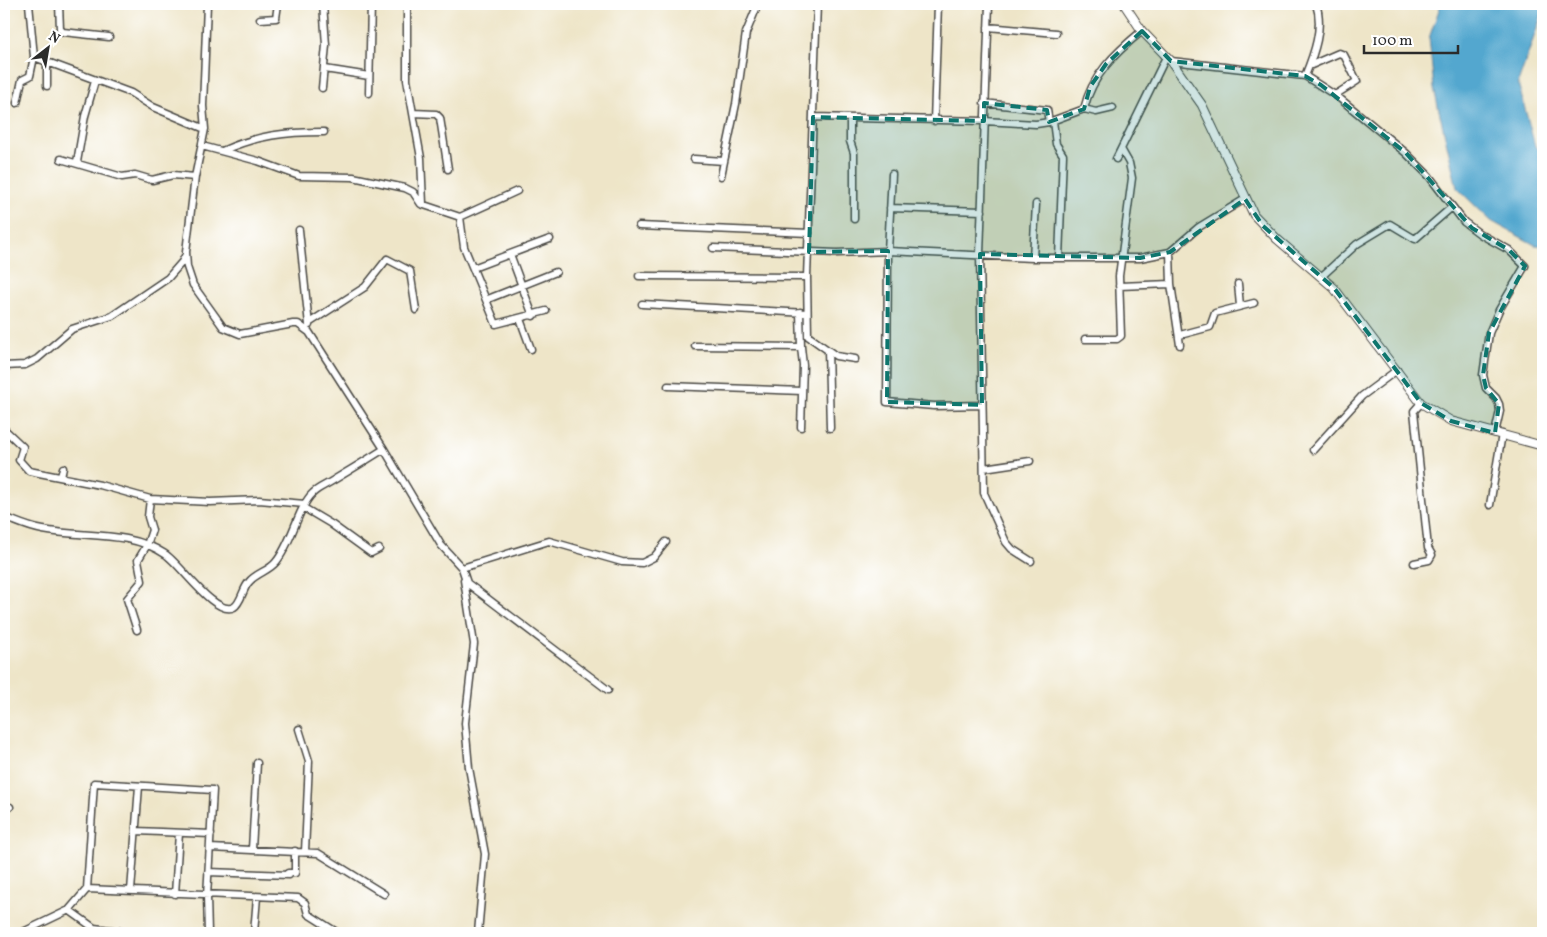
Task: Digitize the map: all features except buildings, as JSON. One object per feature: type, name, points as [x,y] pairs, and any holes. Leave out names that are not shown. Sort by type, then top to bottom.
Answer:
[{"type":"main road","points":[[1124,4],[1142,31],[1168,59],[1202,105],[1245,199],[1263,226],[1322,276],[1340,295],[1421,403],[1451,421],[1543,446]]},
{"type":"street","points":[[17,103],[22,80],[30,76],[34,57],[29,4]]},
{"type":"street","points":[[59,4],[60,29],[63,32],[109,37]]},
{"type":"street","points":[[207,4],[203,106],[205,129],[195,178],[186,252],[187,267],[193,285],[223,327],[240,334],[292,324],[306,325],[365,286],[387,259],[410,271],[416,310]]},
{"type":"street","points":[[260,19],[276,18],[278,4]]},
{"type":"street","points":[[322,88],[325,69],[323,4]]},
{"type":"street","points":[[369,93],[371,4]]},
{"type":"street","points":[[407,4],[407,80],[421,158],[423,204]]},
{"type":"street","points":[[721,176],[736,104],[746,34],[758,4]]},
{"type":"street","points":[[801,427],[803,365],[800,347],[809,252],[817,4]]},
{"type":"street","points":[[934,121],[938,4]]},
{"type":"street","points":[[989,4],[979,211],[985,498],[1006,542],[1012,549],[1031,561]]},
{"type":"street","points":[[1305,76],[1314,54],[1320,22],[1316,4]]},
{"type":"street","points":[[988,27],[1056,33]]},
{"type":"street","points":[[1084,110],[1090,86],[1106,64],[1142,31]]},
{"type":"street","points":[[1309,66],[1339,53],[1344,56],[1357,81],[1336,95]]},
{"type":"street","points":[[34,57],[131,93],[153,107],[205,129]]},
{"type":"street","points":[[1116,159],[1168,59],[1305,76],[1336,95],[1406,153],[1429,176],[1452,207],[1472,228],[1509,250],[1525,266],[1499,310],[1489,333],[1483,375],[1486,388],[1499,404],[1500,411],[1490,505]]},
{"type":"street","points":[[47,86],[48,61]]},
{"type":"street","points":[[325,69],[369,76]]},
{"type":"street","points":[[77,162],[85,116],[95,81]]},
{"type":"street","points":[[984,103],[1047,110],[1056,144],[1063,154],[1059,258]]},
{"type":"street","points":[[813,117],[1036,124],[1051,122],[1084,110],[1096,112],[1114,108]]},
{"type":"street","points":[[413,113],[436,114],[440,118],[448,169]]},
{"type":"street","points":[[850,119],[850,141],[854,154],[854,218]]},
{"type":"street","points":[[222,151],[250,140],[280,133],[324,132]]},
{"type":"street","points":[[202,146],[299,176],[353,177],[406,188],[413,192],[423,204],[460,217],[517,191]]},
{"type":"street","points":[[1085,339],[1120,338],[1120,258],[1132,178],[1129,163],[1121,149]]},
{"type":"street","points":[[61,159],[77,162],[122,178],[134,175],[152,180],[173,175],[195,178]]},
{"type":"street","points":[[694,159],[724,160]]},
{"type":"street","points":[[892,174],[888,251],[888,403],[934,406],[982,405]]},
{"type":"street","points":[[713,248],[859,253],[888,251],[1033,258],[1140,258],[1170,252],[1199,227],[1245,199]]},
{"type":"street","points":[[1033,258],[1036,204]]},
{"type":"street","points":[[1322,276],[1357,244],[1390,224],[1415,239],[1452,207]]},
{"type":"street","points":[[890,208],[979,211]]},
{"type":"street","points":[[460,217],[464,247],[488,299],[496,324],[533,316],[546,311]]},
{"type":"street","points":[[639,226],[809,233]]},
{"type":"street","points":[[299,230],[306,325],[384,449],[441,545],[462,568],[474,644],[465,723],[470,775],[485,854],[478,933]]},
{"type":"street","points":[[473,268],[550,239]]},
{"type":"street","points":[[4,366],[25,365],[37,359],[72,329],[112,316],[168,278],[182,262],[186,252]]},
{"type":"street","points":[[1170,252],[1171,284],[1180,345]]},
{"type":"street","points":[[510,254],[533,316]]},
{"type":"street","points":[[488,299],[556,272]]},
{"type":"street","points":[[639,276],[807,277]]},
{"type":"street","points":[[1119,286],[1171,284]]},
{"type":"street","points":[[1238,284],[1240,306]]},
{"type":"street","points":[[1180,335],[1210,327],[1215,314],[1254,303]]},
{"type":"street","points":[[642,304],[804,312]]},
{"type":"street","points":[[804,312],[809,338],[836,356],[855,359]]},
{"type":"street","points":[[520,319],[531,349]]},
{"type":"street","points":[[695,346],[800,347]]},
{"type":"street","points":[[828,350],[830,428]]},
{"type":"street","points":[[1313,450],[1362,396],[1397,370]]},
{"type":"street","points":[[668,386],[802,391]]},
{"type":"street","points":[[1414,563],[1429,560],[1432,555],[1428,548],[1416,448],[1414,411],[1421,403]]},
{"type":"street","points":[[4,429],[23,446],[19,460],[29,471],[150,499],[210,502],[259,500],[304,506],[371,553],[378,549]]},
{"type":"street","points":[[4,518],[42,530],[123,538],[147,545],[165,554],[181,567],[204,595],[224,608],[231,608],[239,601],[241,592],[250,580],[276,564],[292,537],[304,506],[314,492],[384,449]]},
{"type":"street","points":[[984,468],[1030,461]]},
{"type":"street","points":[[61,477],[63,468]]},
{"type":"street","points":[[137,630],[127,599],[141,584],[138,560],[147,545],[152,530],[148,517],[150,499]]},
{"type":"street","points":[[462,568],[549,541],[622,562],[642,563],[654,557],[666,542]]},
{"type":"street","points":[[463,576],[466,583],[608,690]]},
{"type":"street","points":[[299,729],[309,761],[306,852]]},
{"type":"street","points":[[252,849],[257,763]]},
{"type":"street","points":[[22,933],[69,910],[87,889],[94,782],[213,790],[207,896],[208,933]]},
{"type":"street","points":[[132,891],[139,786]]},
{"type":"street","points":[[136,831],[210,834]]},
{"type":"street","points":[[176,894],[179,833]]},
{"type":"street","points":[[210,848],[295,851],[323,855],[384,894]]},
{"type":"street","points":[[208,872],[289,875],[288,873],[295,873],[295,851]]},
{"type":"street","points":[[87,889],[301,899],[305,903],[308,914],[338,933]]},
{"type":"street","points":[[254,933],[257,897]]},
{"type":"street","points":[[69,910],[94,928],[135,933]]},
{"type":"highlighted area","points":[[1142,31],[1171,61],[1305,76],[1321,85],[1406,153],[1472,228],[1509,250],[1525,266],[1489,333],[1483,375],[1486,388],[1499,404],[1495,433],[1451,421],[1421,403],[1334,288],[1263,226],[1245,199],[1170,252],[1140,258],[980,254],[982,405],[887,402],[888,251],[809,252],[813,117],[984,121],[984,103],[1047,110],[1049,122],[1084,109],[1090,87],[1106,64]]},
{"type":"water","points":[[1441,4],[1543,4],[1543,11],[1518,83],[1535,146],[1543,153],[1543,246],[1535,245],[1491,221],[1457,188],[1434,89],[1429,38]]}]
